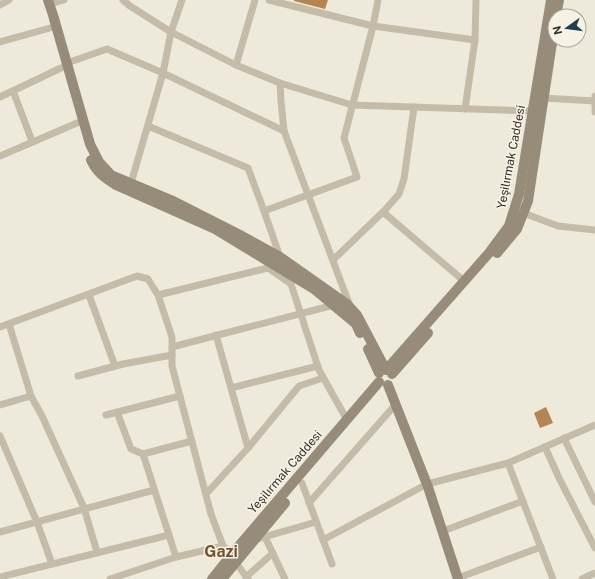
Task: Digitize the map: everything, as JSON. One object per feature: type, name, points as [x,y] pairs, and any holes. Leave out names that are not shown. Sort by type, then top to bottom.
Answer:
[{"type":"main road","name":"Yeşilırmak Caddesi","points":[[212,579],[254,540],[302,483],[385,378],[464,281],[489,253],[509,226],[519,194],[551,0]]},
{"type":"main road","points":[[46,1],[50,28],[64,65],[77,123],[84,145],[93,165],[102,176],[116,184],[215,229],[314,288],[356,324],[385,378]]},
{"type":"main road","points":[[46,1],[64,65],[90,144],[99,162],[111,175],[171,200],[280,257],[347,304],[357,315],[396,404],[427,484],[458,579]]},
{"type":"main road","name":"Yeşilırmak Caddesi","points":[[222,579],[234,558],[347,420],[517,230],[528,202],[551,48]]},
{"type":"street","points":[[0,5],[9,0]]},
{"type":"street","points":[[46,1],[64,0]]},
{"type":"street","points":[[123,0],[171,32],[236,65],[280,83],[352,105],[533,111]]},
{"type":"street","points":[[131,183],[164,73],[171,32],[182,0]]},
{"type":"street","points":[[236,65],[255,0]]},
{"type":"street","points":[[270,0],[373,26],[475,40]]},
{"type":"street","points":[[264,211],[357,178],[344,138],[373,26],[378,0]]},
{"type":"street","points":[[465,109],[475,40],[476,0]]},
{"type":"street","points":[[0,42],[50,28]]},
{"type":"street","points":[[0,97],[64,65],[107,49],[164,73],[284,131]]},
{"type":"street","points":[[280,83],[280,101],[284,131],[351,308]]},
{"type":"street","points":[[13,91],[32,141]]},
{"type":"street","points":[[544,98],[595,99],[595,112]]},
{"type":"street","points":[[333,260],[383,212],[399,194],[404,179],[414,107]]},
{"type":"street","points":[[0,156],[77,123]]},
{"type":"street","points":[[148,126],[248,168],[280,257]]},
{"type":"street","points":[[383,212],[464,281]]},
{"type":"street","points":[[523,214],[558,226],[595,230]]},
{"type":"street","points":[[158,295],[268,268],[291,284],[318,366],[323,378],[347,420]]},
{"type":"street","points":[[0,327],[137,276],[148,279],[158,295],[172,336],[172,366],[211,514],[223,546],[234,558],[247,578],[273,553]]},
{"type":"street","points":[[89,295],[115,366]]},
{"type":"street","points":[[172,346],[334,305]]},
{"type":"street","points":[[8,324],[31,396],[42,416],[84,508],[98,552]]},
{"type":"street","points":[[216,335],[248,448]]},
{"type":"street","points":[[78,376],[115,366],[172,355]]},
{"type":"street","points":[[231,388],[318,366]]},
{"type":"street","points":[[206,494],[248,448],[299,386],[323,378]]},
{"type":"street","points":[[0,405],[31,396]]},
{"type":"street","points":[[106,415],[180,396]]},
{"type":"street","points":[[309,503],[396,404]]},
{"type":"street","points":[[117,412],[130,449],[143,454],[192,442]]},
{"type":"street","points":[[323,540],[427,484],[508,463],[595,425]]},
{"type":"street","points":[[0,436],[37,522],[52,564]]},
{"type":"street","points":[[564,438],[595,502]]},
{"type":"street","points":[[545,447],[595,548]]},
{"type":"street","points":[[143,454],[176,557]]},
{"type":"street","points":[[508,463],[553,579]]},
{"type":"street","points":[[302,483],[332,564]]},
{"type":"street","points":[[0,532],[154,490]]},
{"type":"street","points":[[443,531],[523,501]]},
{"type":"street","points":[[254,540],[316,522]]},
{"type":"street","points":[[0,577],[168,535]]},
{"type":"street","points":[[265,537],[285,579]]},
{"type":"street","points":[[110,579],[176,557],[223,546]]},
{"type":"street","points":[[458,579],[541,547]]},
{"type":"street","points":[[582,579],[595,573]]},
{"type":"building","points":[[294,0],[328,0],[325,9]]},
{"type":"building","points":[[546,407],[553,423],[540,428],[534,413]]},
{"type":"district","name":"Gazi","points":[[221,551]]}]
